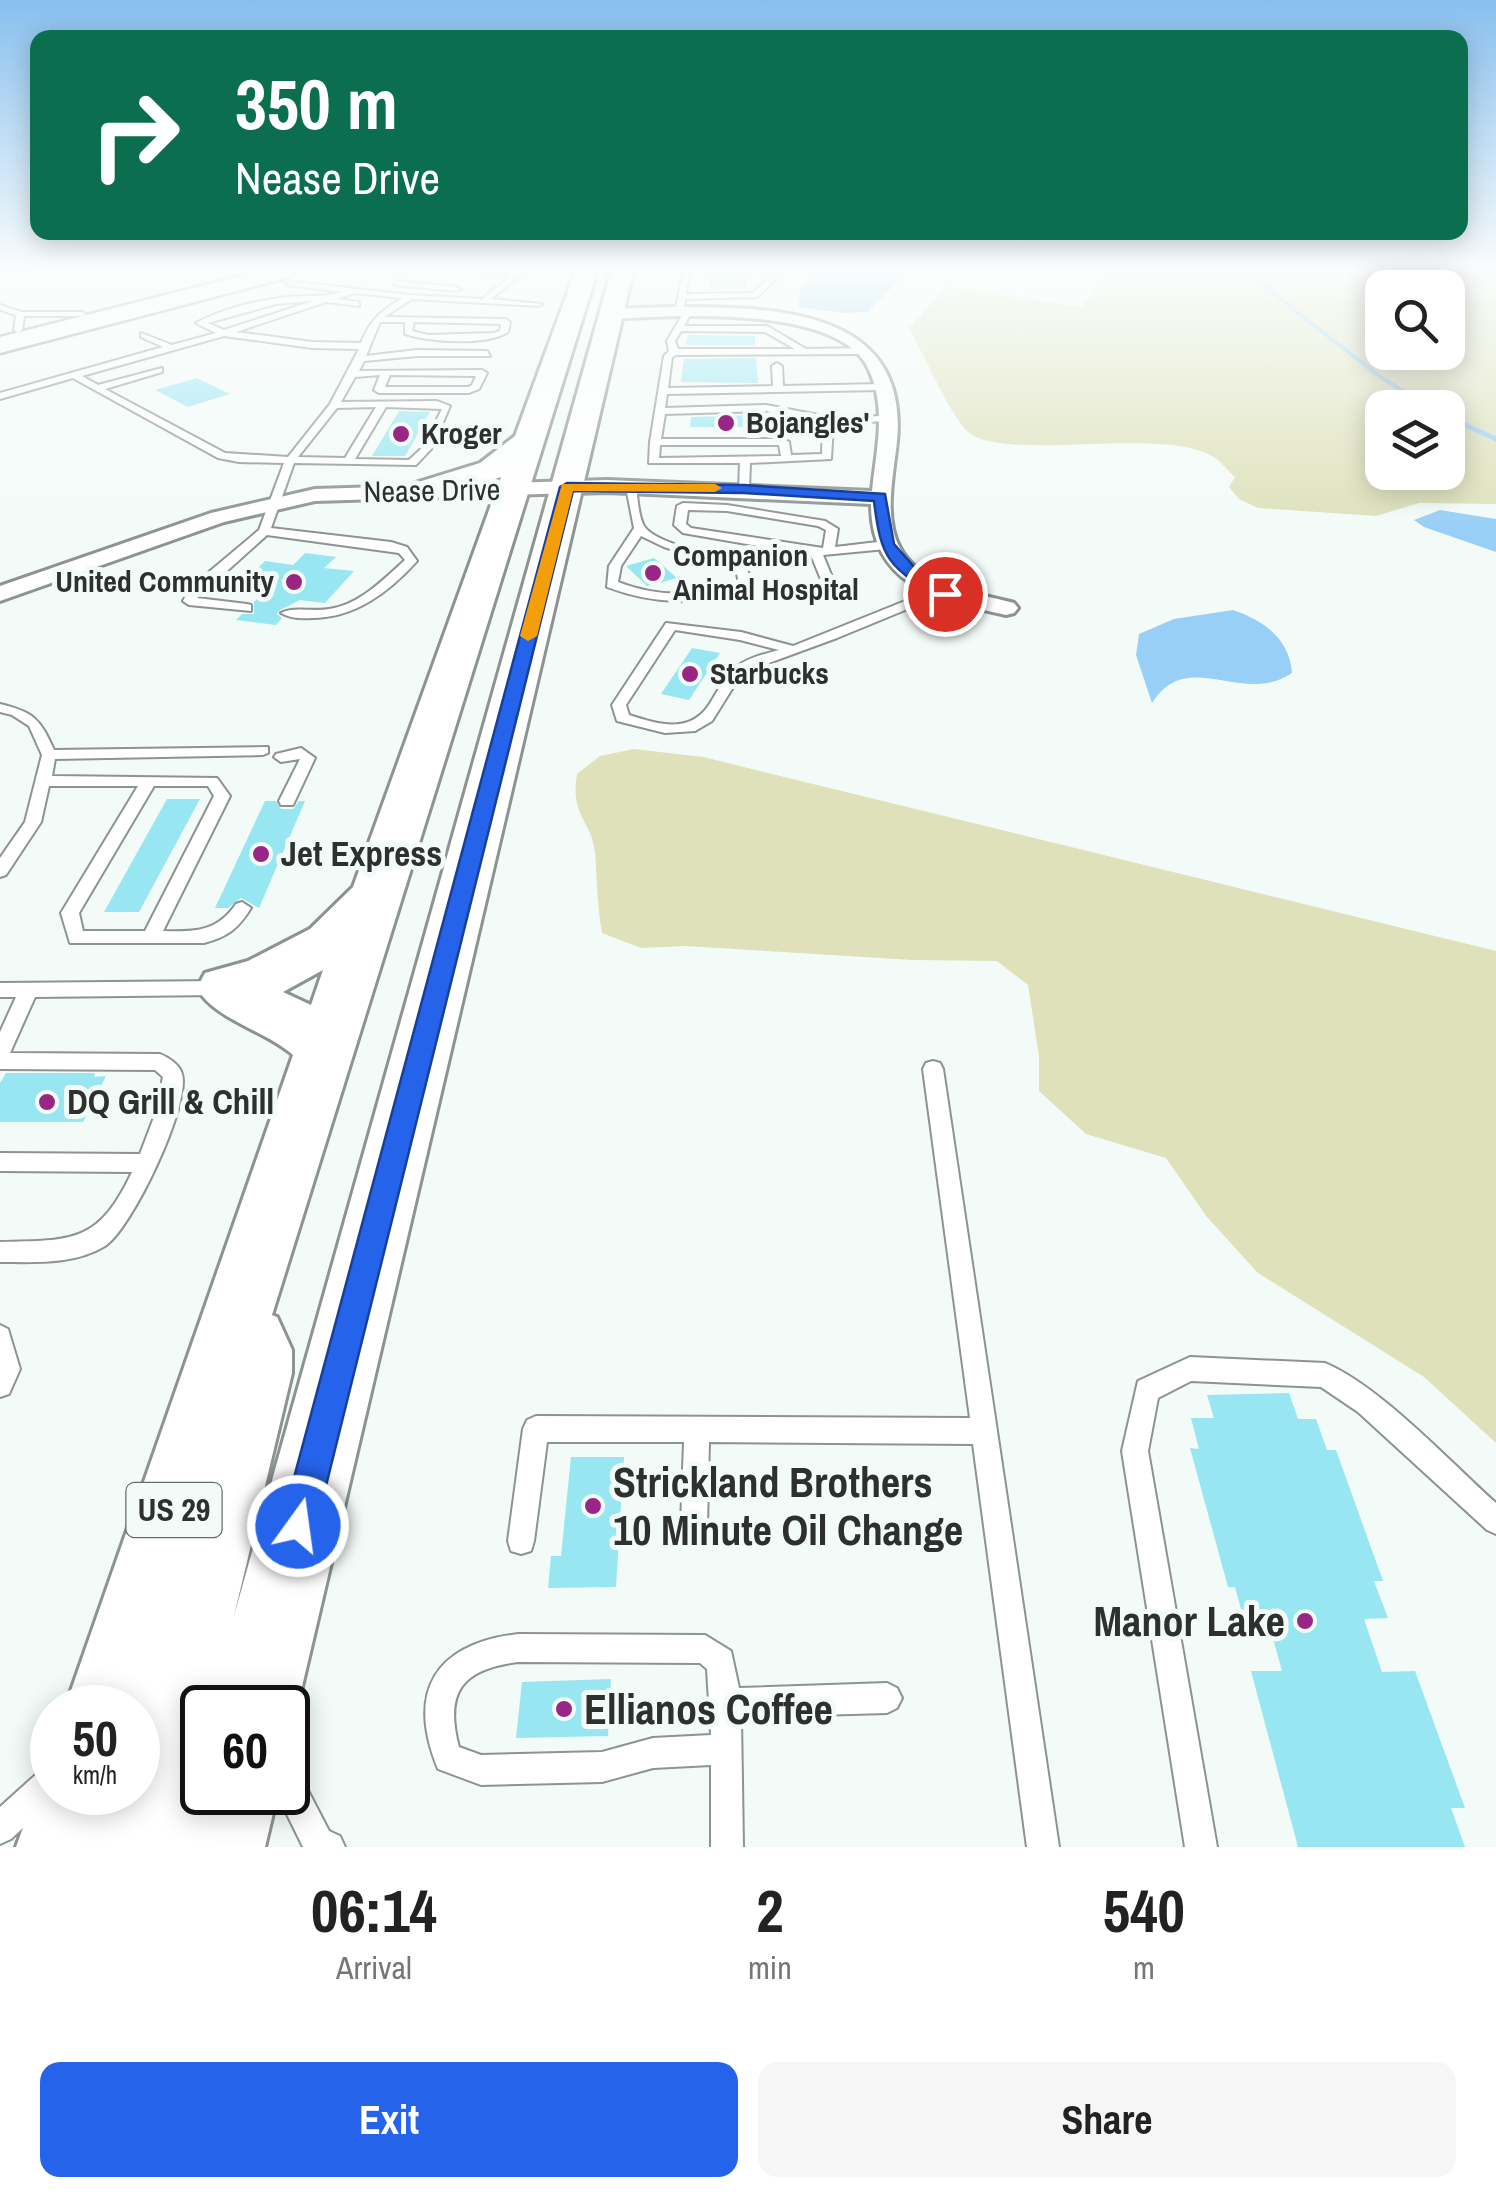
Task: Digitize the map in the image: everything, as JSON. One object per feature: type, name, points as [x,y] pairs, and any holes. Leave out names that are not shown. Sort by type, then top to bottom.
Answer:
[{"type":"main road","name":"US 29","points":[[540,488],[530,440],[557,358]]},
{"type":"main road","points":[[540,488],[578,358]]},
{"type":"main road","name":"US 29","points":[[259,1685],[442,965],[540,488],[591,358]]},
{"type":"main road","points":[[433,491],[491,470],[530,440]]},
{"type":"main road","name":"US 29","points":[[117,1685],[500,526],[540,488]]},
{"type":"main road","points":[[433,491],[473,504],[500,526]]},
{"type":"main road","points":[[225,988],[264,976],[330,943],[376,894]]},
{"type":"main road","points":[[225,988],[295,1024],[324,1049]]},
{"type":"main road","points":[[132,1847],[255,1373],[256,1350],[239,1313]]},
{"type":"main road","points":[[63,1847],[73,1815]]},
{"type":"main road","points":[[218,1847],[226,1815]]},
{"type":"street","points":[[872,358],[889,419],[880,498],[886,545],[911,573],[940,591],[1006,608]]},
{"type":"street","name":"Nease Drive","points":[[0,594],[218,516],[338,493],[630,487],[684,496],[744,489],[880,498]]},
{"type":"lane","points":[[0,396],[137,358]]},
{"type":"lane","points":[[248,608],[189,602],[194,592],[264,530],[290,461],[334,404],[359,359],[373,358]]},
{"type":"lane","points":[[482,373],[478,368],[483,358]]},
{"type":"lane","points":[[668,358],[653,460],[827,457],[828,420]]},
{"type":"lane","points":[[777,366],[778,388]]},
{"type":"lane","points":[[100,387],[158,370]]},
{"type":"lane","points":[[386,373],[378,390],[470,390],[476,387],[482,373]]},
{"type":"lane","points":[[352,374],[482,373]]},
{"type":"lane","points":[[75,376],[222,456],[412,463],[426,448],[447,408],[437,404],[334,404]]},
{"type":"lane","points":[[662,391],[881,387]]},
{"type":"lane","points":[[347,462],[383,404]]},
{"type":"lane","points":[[659,411],[765,408],[806,411],[828,420],[889,419]]},
{"type":"lane","points":[[655,442],[784,442],[786,458]]},
{"type":"lane","points":[[744,460],[744,489]]},
{"type":"lane","points":[[630,487],[639,530],[651,542],[718,556],[742,568],[746,585],[728,594],[685,598],[629,592],[612,584],[614,566],[639,530]]},
{"type":"lane","points":[[833,594],[822,550],[832,530],[822,523],[727,508],[684,496],[680,525],[688,531],[822,550],[886,545]]},
{"type":"lane","points":[[264,530],[392,546],[403,550],[411,561],[376,594],[333,616],[287,613]]},
{"type":"lane","points":[[794,650],[741,636],[670,626],[619,704],[622,718],[658,728],[686,730],[710,718],[740,670],[794,650],[940,591]]},
{"type":"lane","points":[[0,708],[17,712],[35,724],[48,755],[32,822],[0,871]]},
{"type":"lane","points":[[287,801],[308,758],[289,753]]},
{"type":"lane","points":[[186,781],[198,754]]},
{"type":"lane","points":[[48,755],[261,754]]},
{"type":"lane","points":[[42,781],[212,781],[222,796],[151,937]]},
{"type":"lane","points":[[149,781],[70,913],[76,938],[212,937],[234,926],[242,908]]},
{"type":"lane","points":[[0,990],[225,988]]},
{"type":"lane","points":[[0,1252],[68,1250],[102,1236],[118,1218],[146,1163],[173,1095],[172,1075],[160,1062],[0,1057],[28,992]]},
{"type":"lane","points":[[933,1070],[1044,1847]]},
{"type":"lane","points":[[0,1162],[146,1163]]},
{"type":"lane","points":[[0,1338],[8,1368],[0,1385]]},
{"type":"lane","points":[[1201,1847],[1134,1452],[1146,1390],[1190,1369],[1325,1375],[1367,1403],[1496,1521]]},
{"type":"lane","points":[[520,1541],[536,1429],[984,1431]]},
{"type":"lane","points":[[694,1525],[697,1430]]},
{"type":"lane","points":[[726,1749],[654,1753],[602,1767],[481,1770],[449,1758],[438,1721],[443,1695],[467,1660],[490,1652],[518,1648],[705,1650],[721,1661],[726,1703],[727,1847]]},
{"type":"lane","points":[[726,1703],[886,1698]]},
{"type":"lane","points":[[0,1828],[30,1801]]},
{"type":"lane","points":[[304,1815],[318,1843],[329,1847]]},
{"type":"green space","points":[[925,358],[1365,358],[1365,370],[1465,370],[1465,358],[1496,358],[1496,504],[1419,503],[1376,516],[1258,508],[1239,499],[1229,487],[1235,477],[1218,461],[1187,447],[1009,444],[982,439],[965,429]]},
{"type":"green space","points":[[634,749],[703,757],[1496,951],[1496,1443],[1424,1377],[1258,1273],[1207,1217],[1166,1158],[1086,1134],[1039,1091],[1039,1056],[1028,985],[997,961],[913,960],[685,946],[641,948],[602,933],[595,852],[576,800],[577,774],[600,756]]},
{"type":"water","points":[[1440,510],[1496,519],[1496,552],[1414,520]]},
{"type":"water","points":[[1233,610],[1273,632],[1286,650],[1292,673],[1273,682],[1254,684],[1199,677],[1182,679],[1166,687],[1152,703],[1136,655],[1139,634],[1174,619]]},
{"type":"building","points":[[756,358],[758,383],[681,382],[684,359]]},
{"type":"building","points":[[197,378],[230,394],[188,407],[155,390]]},
{"type":"building","name":"Kroger","points":[[399,411],[430,412],[405,456],[372,456]]},
{"type":"building","name":"Bojangles'","points":[[760,415],[761,427],[690,427],[691,417]]},
{"type":"building","name":"United Community","points":[[305,553],[336,557],[324,568],[354,571],[325,603],[300,600],[280,610],[277,614],[282,618],[276,625],[236,620],[242,614],[254,614],[254,602],[261,595],[233,592],[265,561],[293,565]]},
{"type":"building","name":"Companion Animal Hospital","points":[[654,558],[677,578],[647,586],[626,566]]},
{"type":"building","name":"Starbucks","points":[[692,648],[720,653],[689,700],[661,694]]},
{"type":"building","points":[[167,799],[200,799],[139,912],[104,912]]},
{"type":"building","name":"Jet Express","points":[[265,801],[276,801],[281,809],[293,809],[299,801],[305,801],[259,908],[241,898],[228,908],[215,908]]},
{"type":"building","name":"DQ Grill & Chill","points":[[6,1073],[106,1076],[83,1122],[0,1122],[0,1083]]},
{"type":"building","name":"Manor Lake","points":[[1289,1393],[1298,1419],[1316,1419],[1327,1450],[1336,1450],[1383,1581],[1374,1581],[1388,1618],[1364,1619],[1382,1672],[1415,1671],[1465,1808],[1451,1808],[1465,1847],[1298,1847],[1251,1671],[1282,1671],[1269,1624],[1245,1624],[1235,1587],[1228,1587],[1190,1448],[1199,1449],[1191,1418],[1214,1418],[1207,1395]]},
{"type":"building","name":"Strickland Brothers 10 Minute Oil Change","points":[[571,1457],[624,1457],[616,1587],[548,1588],[551,1556],[561,1556]]},
{"type":"building","name":"Ellianos Coffee","points":[[611,1679],[608,1736],[516,1738],[522,1682]]},
{"type":"waterway","points":[[1356,358],[1401,390]]},
{"type":"waterway","points":[[1465,425],[1496,439]]},
{"type":"slow traffic","points":[[528,636],[567,487],[715,488]]},
{"type":"place","name":"Bojangles'","points":[[726,423]]},
{"type":"place","name":"Kroger","points":[[401,434]]},
{"type":"place","name":"Companion Animal Hospital","points":[[653,573]]},
{"type":"place","name":"United Community","points":[[294,582]]},
{"type":"place","name":"Starbucks","points":[[690,674]]},
{"type":"place","name":"Jet Express","points":[[261,854]]},
{"type":"place","name":"DQ Grill & Chill","points":[[47,1102]]},
{"type":"place","name":"Strickland Brothers 10 Minute Oil Change","points":[[593,1506]]},
{"type":"place","name":"Manor Lake","points":[[1305,1621]]},
{"type":"place","name":"Ellianos Coffee","points":[[564,1709]]},
{"type":"route","points":[[298,1526],[567,487],[744,489],[880,498],[886,545],[911,573],[945,594]]}]
